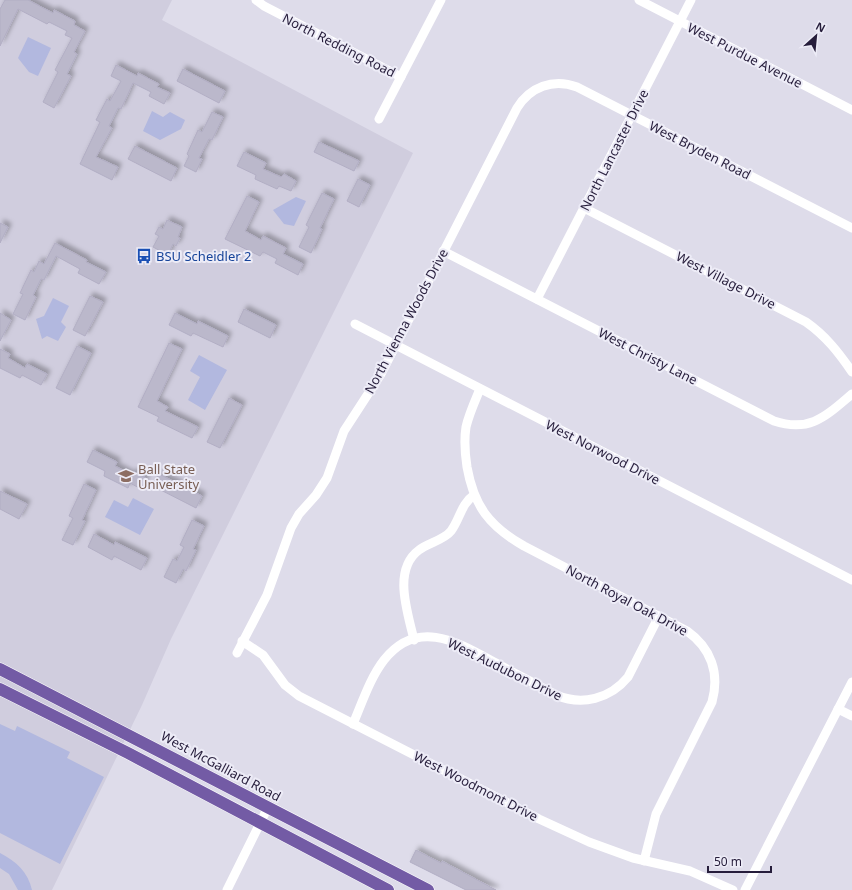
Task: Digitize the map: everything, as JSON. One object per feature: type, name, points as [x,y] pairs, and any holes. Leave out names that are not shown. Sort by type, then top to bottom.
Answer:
[{"type":"main road","name":"West McGalliard Road","points":[[0,669],[428,890]]},
{"type":"main road","points":[[0,689],[135,757],[388,890]]},
{"type":"street","name":"North Redding Road","points":[[256,0],[264,6],[401,77]]},
{"type":"street","points":[[379,119],[441,0]]},
{"type":"street","name":"West Purdue Avenue","points":[[638,0],[852,110]]},
{"type":"street","name":"North Lancaster Drive","points":[[537,299],[691,0]]},
{"type":"street","name":"West Bryden Road","points":[[546,85],[569,84],[852,228]]},
{"type":"street","name":"North Vienna Woods Drive","points":[[238,652],[267,595],[291,528],[299,514],[316,495],[326,478],[344,431],[371,391],[396,345],[517,108],[527,95],[546,85]]},
{"type":"street","name":"West Village Drive","points":[[584,208],[806,322],[823,335],[837,350],[852,372]]},
{"type":"street","name":"West Christy Lane","points":[[443,251],[782,424],[799,426],[815,422],[829,414],[852,394]]},
{"type":"street","name":"West Norwood Drive","points":[[355,324],[852,580]]},
{"type":"street","name":"North Royal Oak Drive","points":[[480,389],[466,426],[466,459],[471,489],[482,510],[493,523],[512,539],[659,616],[697,638],[710,656],[714,670],[714,694],[709,709],[656,814],[644,861]]},
{"type":"street","points":[[414,640],[405,598],[405,570],[417,551],[451,531],[466,502],[474,495]]},
{"type":"street","name":"West Audubon Drive","points":[[353,724],[381,664],[389,655],[402,645],[414,640],[430,637],[455,641],[564,699],[588,700],[605,695],[623,683],[628,677],[659,616]]},
{"type":"street","name":"West Woodmont Drive","points":[[242,642],[263,655],[289,689],[353,724],[582,839],[607,850],[644,861],[690,871],[733,890]]},
{"type":"street","points":[[745,890],[852,682]]},
{"type":"street","points":[[838,708],[852,716]]},
{"type":"street","points":[[227,890],[268,807]]},
{"type":"shaded area","name":"Ball State University","points":[[0,0],[172,0],[162,20],[413,153],[171,639],[142,705],[52,890],[0,890]]},
{"type":"shaded area","points":[[28,37],[51,48],[38,76],[29,72],[18,58]]},
{"type":"shaded area","points":[[152,111],[163,117],[170,112],[185,120],[181,129],[160,140],[143,131]]},
{"type":"shaded area","points":[[296,197],[306,201],[294,226],[284,224],[273,210]]},
{"type":"shaded area","points":[[53,298],[69,306],[61,322],[66,327],[58,341],[47,336],[42,339],[36,319],[44,316]]},
{"type":"shaded area","points":[[199,355],[227,370],[205,410],[188,400],[200,377],[190,371]]},
{"type":"shaded area","points":[[133,498],[154,509],[140,535],[105,517],[114,500],[128,507]]},
{"type":"shaded area","points":[[0,724],[15,731],[17,726],[70,752],[67,758],[104,777],[60,864],[0,833]]},
{"type":"shaded area","points":[[0,853],[16,863],[24,872],[28,878],[32,890],[18,890],[9,874],[0,868]]},
{"type":"building","points":[[5,0],[28,0],[53,13],[54,10],[75,21],[74,25],[85,31],[74,52],[77,54],[67,74],[71,76],[54,108],[43,102],[58,72],[55,70],[72,38],[65,35],[67,31],[49,22],[47,24],[18,9],[0,46],[0,9]]},
{"type":"building","points":[[116,65],[137,76],[138,73],[159,84],[157,87],[170,93],[164,104],[149,96],[151,92],[133,83],[121,109],[118,108],[109,126],[112,128],[96,157],[118,167],[112,180],[80,164],[100,122],[96,120],[107,99],[110,101],[121,81],[111,76]]},
{"type":"building","points":[[183,69],[225,91],[219,103],[177,81]]},
{"type":"building","points":[[212,112],[223,117],[212,140],[209,139],[199,158],[202,159],[196,172],[184,166],[189,156],[187,154],[198,130],[202,132]]},
{"type":"building","points":[[319,142],[359,161],[354,171],[314,152]]},
{"type":"building","points":[[135,146],[177,168],[171,181],[128,159]]},
{"type":"building","points":[[244,152],[266,163],[263,169],[281,177],[284,174],[296,181],[291,191],[279,186],[277,189],[255,179],[256,175],[237,166]]},
{"type":"building","points":[[358,179],[370,185],[359,207],[347,201]]},
{"type":"building","points":[[322,193],[334,199],[320,228],[322,229],[311,253],[299,247],[309,227],[306,225]]},
{"type":"building","points":[[247,196],[259,202],[245,231],[261,240],[263,236],[286,248],[283,254],[303,264],[298,275],[275,263],[277,259],[263,252],[260,256],[225,239]]},
{"type":"building","points":[[167,220],[182,227],[178,237],[180,238],[176,246],[173,244],[168,255],[153,247],[159,236],[155,234],[159,227],[163,229]]},
{"type":"building","points":[[0,223],[8,227],[0,243]]},
{"type":"building","points":[[55,243],[106,272],[99,284],[78,273],[80,269],[56,256],[44,280],[41,279],[33,295],[36,297],[25,320],[13,314],[23,294],[20,293],[31,270],[34,272],[39,261],[44,264]]},
{"type":"building","points":[[90,296],[103,302],[85,336],[73,330]]},
{"type":"building","points":[[244,309],[276,325],[270,338],[238,322]]},
{"type":"building","points":[[0,313],[11,320],[0,341]]},
{"type":"building","points":[[175,313],[197,324],[198,321],[228,336],[223,347],[193,333],[191,336],[169,325]]},
{"type":"building","points":[[169,343],[182,349],[157,401],[168,407],[165,411],[198,427],[192,438],[157,421],[159,417],[138,407]]},
{"type":"building","points":[[77,346],[91,353],[70,395],[56,388]]},
{"type":"building","points":[[0,349],[10,354],[8,358],[25,368],[27,364],[47,374],[41,385],[22,375],[20,378],[0,368]]},
{"type":"building","points":[[229,398],[242,405],[220,448],[207,442]]},
{"type":"building","points":[[93,450],[117,462],[115,466],[132,475],[134,472],[146,478],[141,489],[130,483],[128,488],[104,476],[105,471],[87,462]]},
{"type":"building","points":[[159,474],[202,496],[196,508],[153,486]]},
{"type":"building","points":[[84,484],[96,490],[82,520],[85,521],[73,545],[62,540],[73,518],[69,516]]},
{"type":"building","points":[[0,491],[27,504],[19,519],[0,509]]},
{"type":"building","points":[[192,520],[204,526],[193,549],[196,550],[186,571],[183,569],[176,583],[164,577],[173,559],[177,561],[184,547],[180,545]]},
{"type":"building","points":[[94,534],[114,545],[115,542],[147,558],[141,570],[114,556],[112,560],[88,547]]},
{"type":"building","points":[[416,850],[441,863],[442,861],[496,890],[466,890],[410,862]]},
{"type":"place","name":"BSU Scheidler 2","points":[[144,256]]},
{"type":"place","name":"Ball State University","points":[[126,476]]}]
